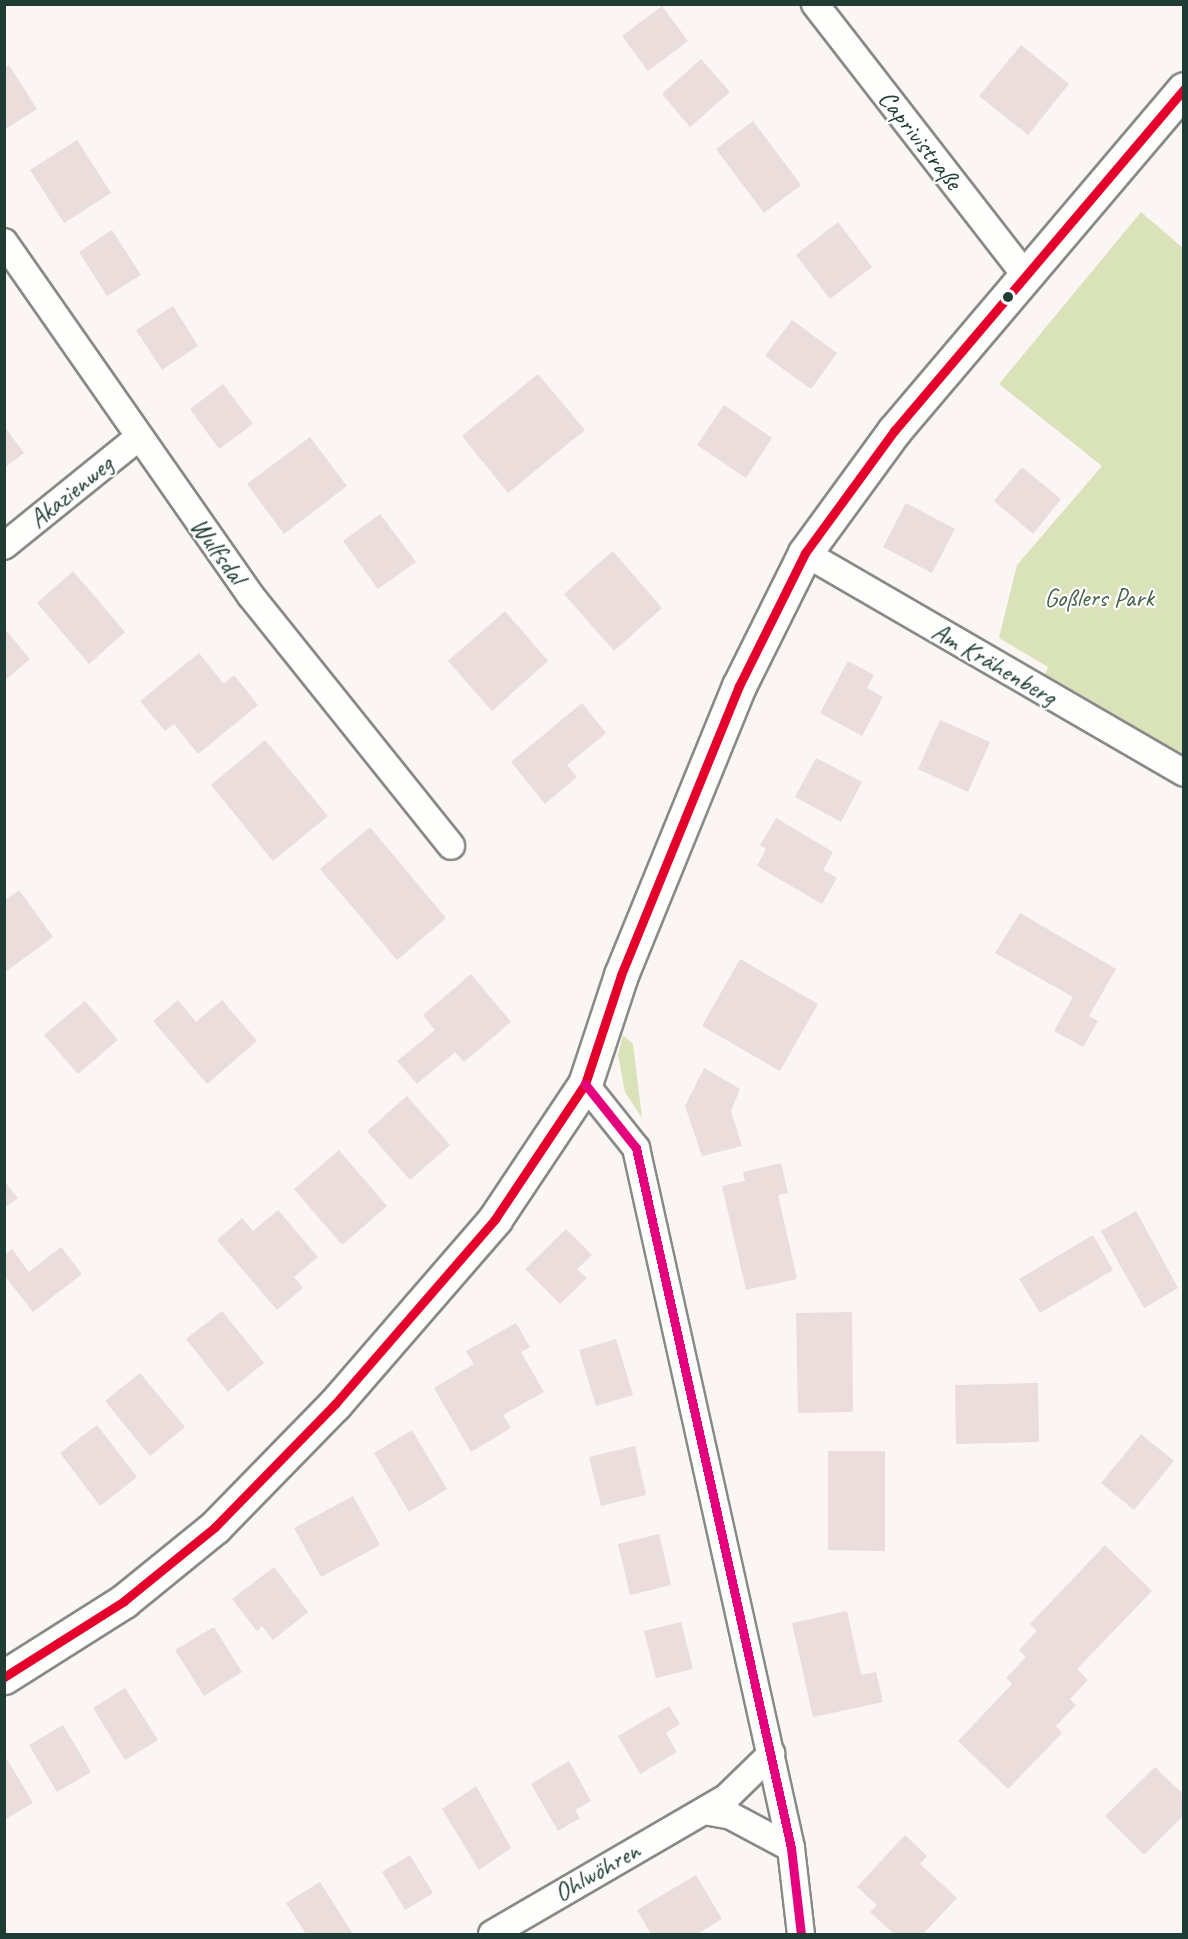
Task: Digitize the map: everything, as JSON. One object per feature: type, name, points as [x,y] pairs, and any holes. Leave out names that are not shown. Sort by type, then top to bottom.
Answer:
[{"type":"street","name":"Caprivistraße","points":[[815,4],[1025,275]]},
{"type":"street","points":[[4,1677],[152,1580],[262,1482],[495,1218],[585,1084],[621,975],[739,686],[805,553],[894,431],[1184,89]]},
{"type":"street","name":"Wulfsdal","points":[[4,242],[138,438],[251,596],[451,846]]},
{"type":"street","name":"Akazienweg","points":[[4,546],[138,438]]},
{"type":"street","name":"Am Krähenberg","points":[[805,553],[1184,773]]},
{"type":"street","points":[[585,1084],[636,1148],[791,1848],[801,1935]]},
{"type":"street","name":"Ohlwöhren","points":[[492,1935],[745,1785],[771,1754]]},
{"type":"street","points":[[704,1811],[731,1816],[791,1848]]},
{"type":"green space","name":"Goßlers Park","points":[[1141,212],[1183,248],[1183,755],[1045,674],[1048,667],[999,638],[1017,565],[1102,466],[999,384]]},
{"type":"green space","points":[[623,1035],[633,1044],[642,1118],[625,1092],[618,1055]]},
{"type":"building","points":[[662,6],[688,41],[648,71],[622,36]]},
{"type":"building","points":[[1021,45],[1069,84],[1028,135],[979,96]]},
{"type":"building","points":[[701,59],[730,92],[690,127],[662,94]]},
{"type":"building","points":[[9,65],[37,109],[4,130],[4,68]]},
{"type":"building","points":[[753,121],[801,185],[764,213],[716,149]]},
{"type":"building","points":[[77,140],[111,193],[64,223],[30,170]]},
{"type":"building","points":[[838,222],[872,267],[830,299],[796,255]]},
{"type":"building","points":[[112,230],[141,275],[107,296],[79,252]]},
{"type":"building","points":[[173,306],[198,346],[162,370],[136,330]]},
{"type":"building","points":[[792,320],[837,353],[811,389],[765,356]]},
{"type":"building","points":[[538,374],[585,430],[508,493],[462,436]]},
{"type":"building","points":[[223,384],[253,424],[219,449],[190,409]]},
{"type":"building","points":[[724,405],[772,438],[746,478],[697,445]]},
{"type":"building","points":[[4,426],[24,453],[4,468]]},
{"type":"building","points":[[310,437],[347,486],[284,534],[247,484]]},
{"type":"building","points":[[1022,467],[1061,499],[1033,534],[994,501]]},
{"type":"building","points":[[906,503],[955,529],[932,573],[883,547]]},
{"type":"building","points":[[380,514],[416,562],[378,589],[343,541]]},
{"type":"building","points":[[613,551],[662,608],[614,651],[564,594]]},
{"type":"building","points":[[73,571],[125,632],[89,664],[37,603]]},
{"type":"building","points":[[505,611],[548,661],[492,711],[448,661]]},
{"type":"building","points":[[4,628],[30,659],[4,681]]},
{"type":"building","points":[[199,653],[224,684],[234,675],[258,705],[198,754],[174,724],[165,731],[140,701]]},
{"type":"building","points":[[848,661],[874,675],[867,688],[883,697],[862,736],[820,713]]},
{"type":"building","points":[[582,703],[606,733],[567,765],[577,777],[545,804],[511,762]]},
{"type":"building","points":[[940,720],[990,742],[968,792],[918,769]]},
{"type":"building","points":[[265,740],[328,816],[273,861],[211,785]]},
{"type":"building","points":[[816,758],[862,782],[841,822],[795,797]]},
{"type":"building","points":[[776,818],[833,852],[823,870],[837,878],[822,904],[757,866],[766,849],[760,845]]},
{"type":"building","points":[[370,827],[446,918],[397,960],[320,869]]},
{"type":"building","points":[[19,890],[53,937],[4,973],[4,901]]},
{"type":"building","points":[[1020,913],[1116,969],[1089,1016],[1098,1021],[1083,1047],[1054,1031],[1073,997],[995,953]]},
{"type":"building","points":[[740,959],[818,1004],[780,1071],[702,1026]]},
{"type":"building","points":[[471,974],[511,1022],[464,1062],[455,1052],[417,1084],[397,1061],[435,1030],[423,1015]]},
{"type":"building","points":[[178,1000],[196,1022],[222,1000],[257,1041],[207,1084],[153,1021]]},
{"type":"building","points":[[85,1001],[118,1040],[78,1074],[44,1035]]},
{"type":"building","points":[[704,1068],[740,1089],[731,1111],[742,1146],[702,1156],[685,1106]]},
{"type":"building","points":[[407,1096],[450,1145],[410,1180],[367,1131]]},
{"type":"building","points":[[339,1150],[387,1206],[342,1245],[294,1189]]},
{"type":"building","points":[[781,1163],[788,1193],[778,1195],[797,1279],[746,1290],[722,1186],[745,1181],[743,1172]]},
{"type":"building","points":[[4,1181],[18,1198],[4,1208]]},
{"type":"building","points":[[278,1210],[318,1257],[294,1277],[303,1288],[277,1310],[217,1240],[242,1218],[253,1231]]},
{"type":"building","points":[[1136,1211],[1178,1288],[1144,1308],[1101,1231]]},
{"type":"building","points":[[566,1229],[592,1255],[577,1269],[587,1278],[560,1304],[525,1269]]},
{"type":"building","points":[[1093,1235],[1113,1270],[1040,1313],[1019,1279]]},
{"type":"building","points":[[61,1247],[82,1274],[33,1312],[4,1275],[4,1255],[12,1249],[29,1272]]},
{"type":"building","points":[[222,1311],[264,1363],[228,1392],[186,1339]]},
{"type":"building","points":[[852,1312],[853,1412],[798,1413],[796,1313]]},
{"type":"building","points":[[516,1323],[530,1347],[521,1352],[544,1392],[503,1415],[511,1428],[471,1452],[434,1388],[474,1364],[466,1351]]},
{"type":"building","points":[[616,1339],[633,1395],[596,1406],[579,1350]]},
{"type":"building","points":[[140,1373],[185,1427],[150,1456],[105,1401]]},
{"type":"building","points":[[1038,1383],[1039,1442],[956,1444],[955,1385]]},
{"type":"building","points":[[97,1425],[137,1477],[100,1506],[60,1453]]},
{"type":"building","points":[[412,1430],[447,1489],[409,1512],[374,1453]]},
{"type":"building","points":[[1141,1434],[1174,1461],[1134,1510],[1101,1483]]},
{"type":"building","points":[[635,1446],[646,1495],[601,1506],[589,1457]]},
{"type":"building","points":[[828,1451],[885,1451],[885,1551],[828,1550]]},
{"type":"building","points":[[353,1496],[380,1545],[321,1577],[294,1528]]},
{"type":"building","points":[[659,1534],[671,1585],[630,1595],[618,1544]]},
{"type":"building","points":[[1105,1545],[1152,1591],[1077,1669],[1088,1680],[1070,1699],[1076,1705],[1056,1726],[1062,1733],[1008,1789],[958,1741],[1012,1684],[1006,1678],[1026,1657],[1019,1650],[1037,1631],[1030,1624]]},
{"type":"building","points":[[274,1567],[308,1612],[273,1640],[262,1626],[257,1631],[232,1599]]},
{"type":"building","points":[[847,1611],[861,1675],[876,1672],[883,1702],[813,1717],[792,1623]]},
{"type":"building","points":[[681,1622],[693,1669],[656,1678],[644,1631]]},
{"type":"building","points":[[214,1627],[242,1672],[204,1696],[175,1650]]},
{"type":"building","points":[[125,1688],[158,1740],[125,1760],[93,1708]]},
{"type":"building","points":[[669,1706],[680,1724],[666,1733],[677,1752],[640,1774],[618,1736]]},
{"type":"building","points":[[63,1725],[91,1772],[57,1792],[29,1745]]},
{"type":"building","points":[[7,1759],[33,1803],[4,1820],[4,1760]]},
{"type":"building","points":[[569,1761],[591,1801],[575,1810],[580,1818],[558,1831],[531,1784]]},
{"type":"building","points":[[1155,1767],[1184,1795],[1184,1815],[1144,1855],[1105,1816]]},
{"type":"building","points":[[476,1786],[511,1848],[479,1870],[442,1809]]},
{"type":"building","points":[[905,1835],[927,1856],[920,1864],[957,1898],[923,1934],[894,1934],[870,1912],[877,1905],[857,1887]]},
{"type":"building","points":[[410,1855],[433,1893],[405,1910],[382,1872]]},
{"type":"building","points":[[696,1875],[722,1919],[697,1934],[651,1934],[637,1910]]},
{"type":"building","points":[[320,1882],[353,1934],[306,1934],[286,1903]]},
{"type":"transit line","points":[[4,1677],[124,1601],[215,1527],[335,1404],[495,1219],[585,1084],[621,975],[739,686],[805,553],[894,431],[1184,89]]},
{"type":"transit line","points":[[585,1084],[636,1148],[791,1848],[801,1934]]}]
